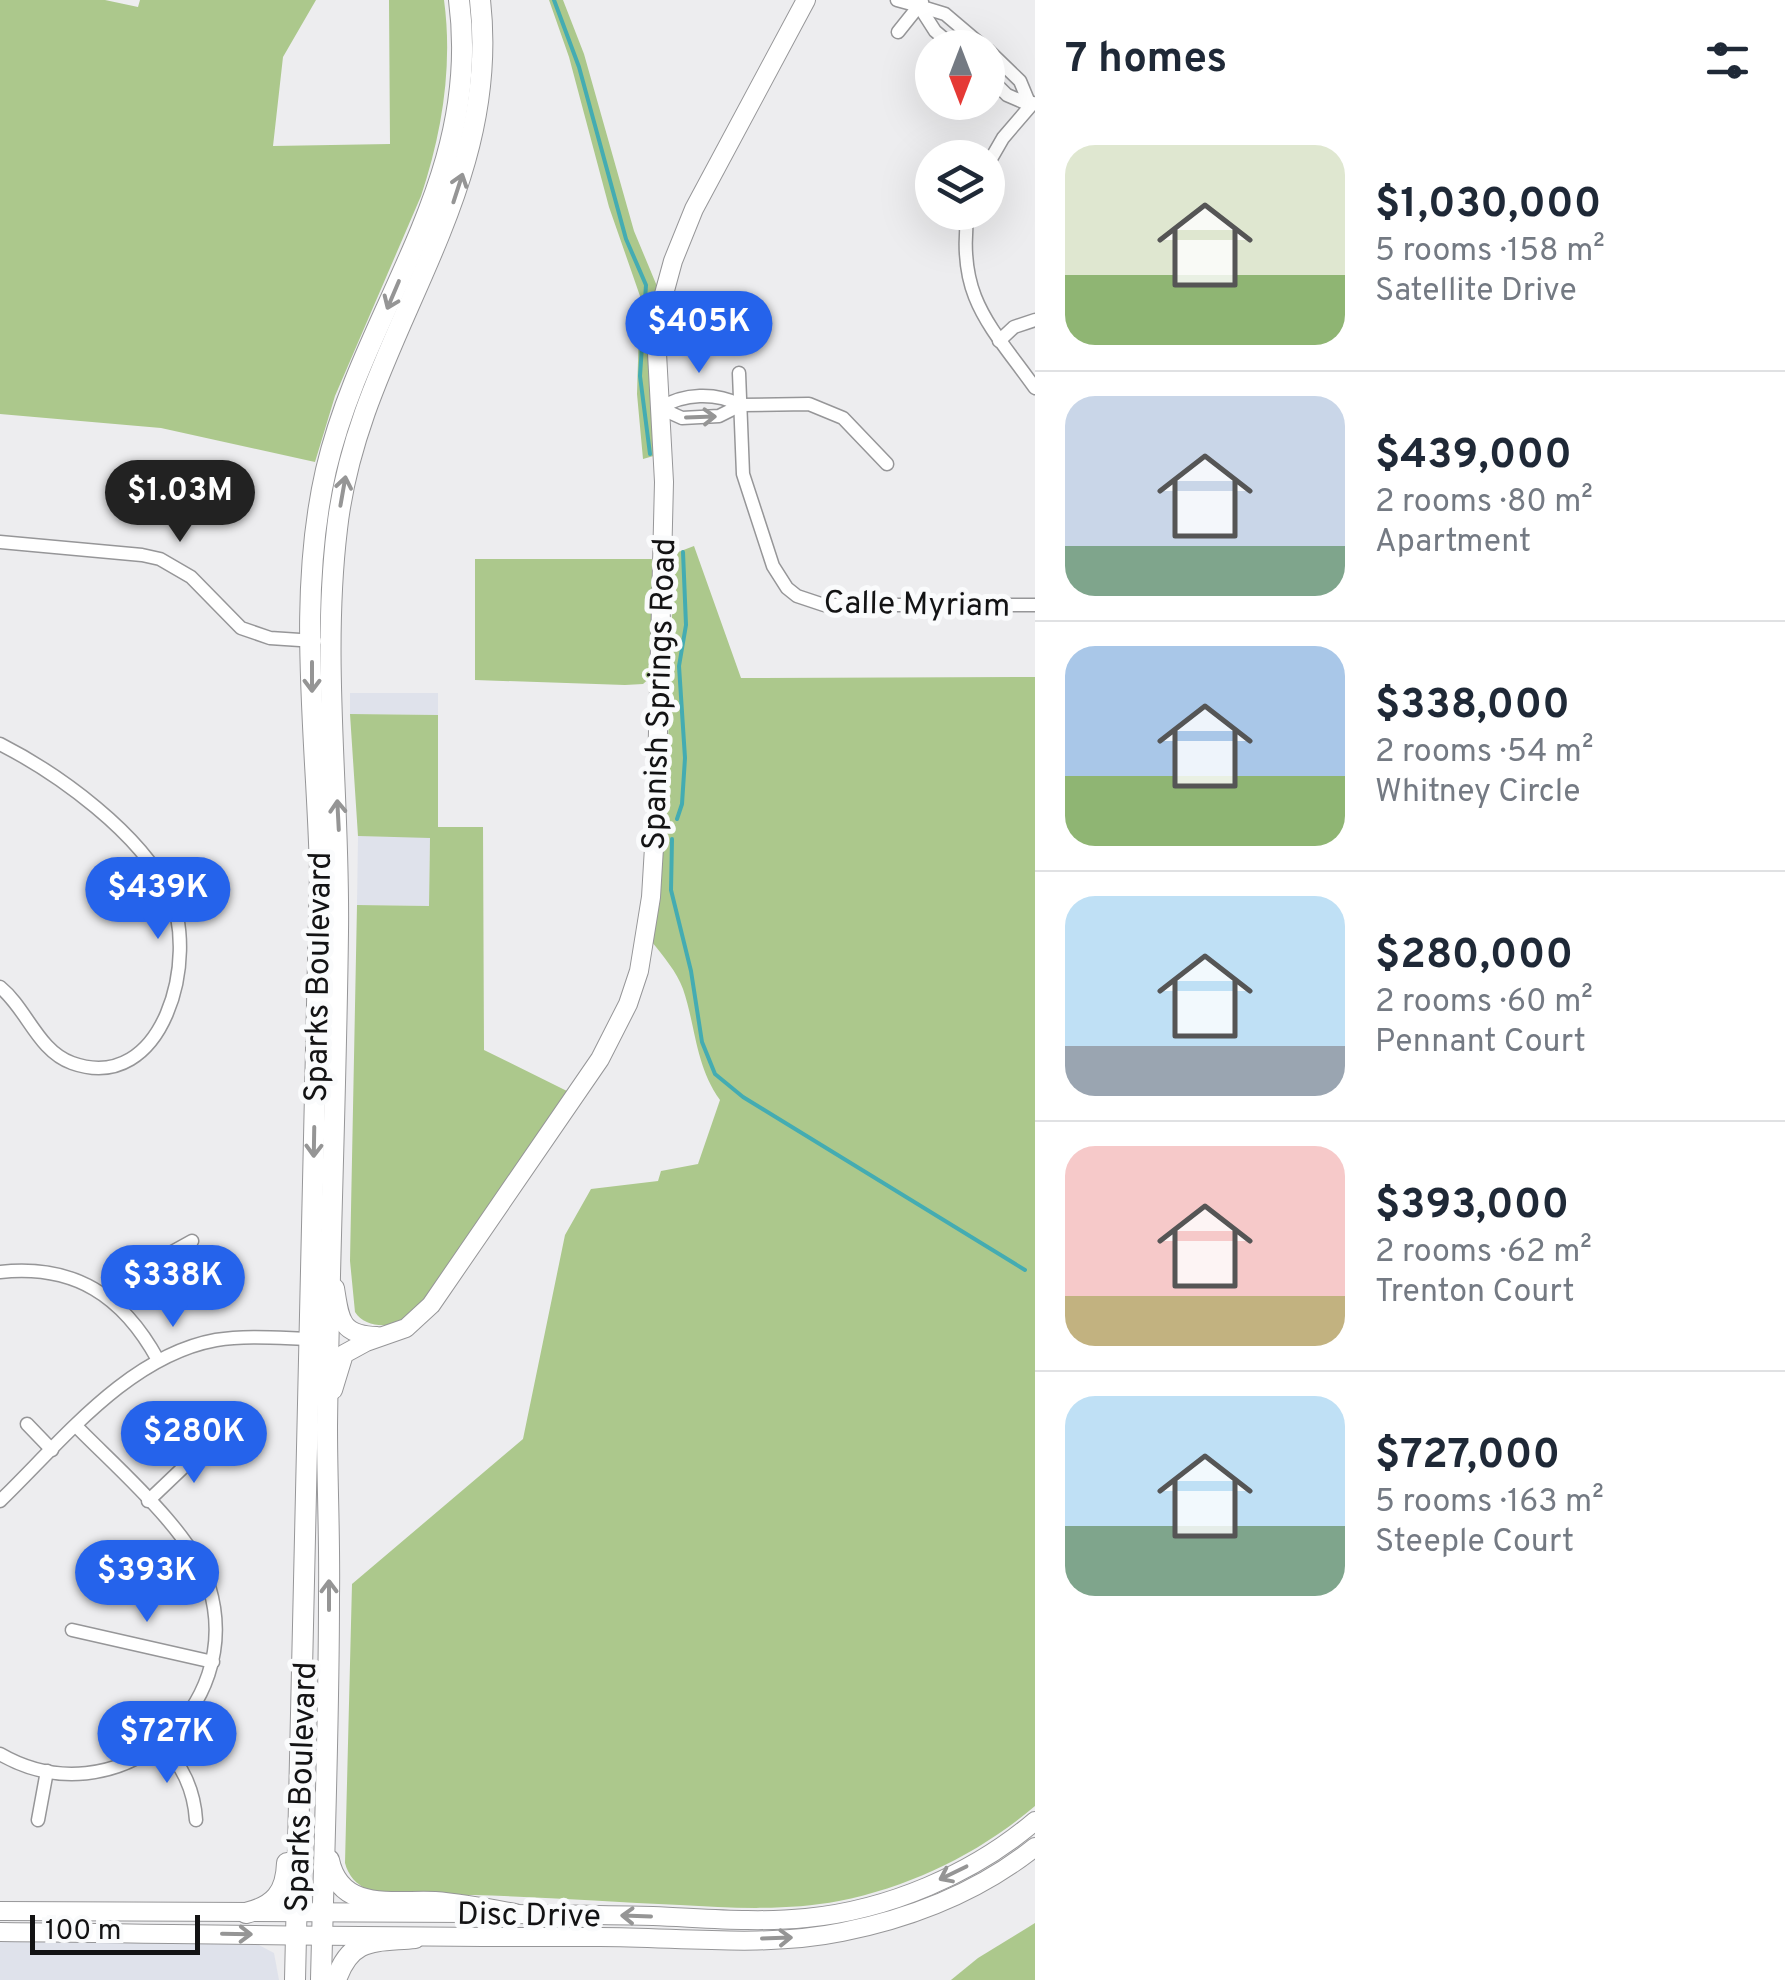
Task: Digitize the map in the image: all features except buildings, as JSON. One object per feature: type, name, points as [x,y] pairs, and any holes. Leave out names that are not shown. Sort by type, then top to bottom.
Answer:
[{"type":"main road","name":"Sparks Boulevard","points":[[321,1980],[339,840],[332,706],[315,551],[325,475],[347,402],[431,211],[455,130],[461,48],[459,0]]},
{"type":"main road","points":[[461,48],[468,26],[469,0]]},
{"type":"main road","name":"Sparks Boulevard","points":[[295,1980],[322,642],[336,530],[361,419],[447,219],[470,151],[481,75],[480,0]]},
{"type":"main road","name":"Spanish Springs Road","points":[[328,1415],[344,1354],[406,1328],[431,1305],[600,1059],[628,1004],[639,970],[648,917],[655,829],[664,520],[657,380],[659,326],[673,261],[694,210],[806,0]]},
{"type":"main road","points":[[329,1540],[318,1460],[319,1351],[310,1339],[319,1325],[334,1147]]},
{"type":"main road","points":[[332,1268],[343,1324],[360,1335],[387,1335]]},
{"type":"main road","points":[[246,1913],[272,1904],[285,1881],[288,1819],[301,1747]]},
{"type":"main road","name":"Disc Drive","points":[[0,1912],[322,1912],[778,1920],[836,1914],[898,1897],[997,1850],[1035,1821]]},
{"type":"main road","points":[[324,1840],[335,1881],[354,1896],[379,1901],[438,1902],[515,1914]]},
{"type":"main road","name":"Disc Drive","points":[[0,1932],[415,1938],[809,1937],[870,1926],[921,1910],[994,1875],[1035,1846]]},
{"type":"main road","points":[[336,1980],[355,1947],[415,1938]]},
{"type":"street","points":[[897,0],[920,2],[945,14],[964,30]]},
{"type":"street","points":[[898,32],[920,2]]},
{"type":"street","points":[[920,2],[934,30]]},
{"type":"street","points":[[1005,67],[1020,81],[1033,103]]},
{"type":"street","points":[[1005,93],[1033,103]]},
{"type":"street","points":[[1003,140],[1033,103]]},
{"type":"street","points":[[967,230],[970,283],[980,312],[1035,388]]},
{"type":"street","points":[[999,341],[1014,327],[1035,320]]},
{"type":"street","name":"Calle Myriam","points":[[738,373],[746,486],[773,566],[780,580],[797,596],[838,606],[1035,605]]},
{"type":"street","points":[[660,408],[680,398],[718,396],[741,405],[796,403],[832,412],[854,427],[887,464]]},
{"type":"street","points":[[660,408],[682,418],[718,416],[741,405]]},
{"type":"street","points":[[0,542],[160,560],[191,577],[241,628],[270,638],[322,642]]},
{"type":"street","points":[[0,744],[90,803],[141,849],[171,896],[180,950],[171,1008],[153,1043],[120,1064],[96,1069],[54,1054],[0,987]]},
{"type":"street","points":[[110,1298],[144,1266],[192,1241]]},
{"type":"street","points":[[0,1272],[58,1274],[110,1298],[132,1319],[158,1360]]},
{"type":"street","points":[[0,1500],[120,1386],[158,1360],[218,1340],[310,1339]]},
{"type":"street","points":[[28,1424],[52,1450]]},
{"type":"street","points":[[0,1754],[47,1772],[85,1773],[142,1756],[162,1742],[194,1706],[212,1662],[216,1620],[207,1580],[187,1544],[77,1427]]},
{"type":"street","points":[[148,1501],[211,1441]]},
{"type":"street","points":[[72,1630],[212,1662]]},
{"type":"street","points":[[162,1742],[185,1774],[196,1820]]},
{"type":"street","points":[[38,1820],[47,1772]]},
{"type":"shaded area","points":[[350,693],[438,693],[438,715],[350,714]]},
{"type":"shaded area","points":[[358,836],[430,837],[429,906],[357,905]]},
{"type":"shaded area","points":[[0,1941],[257,1944],[274,1953],[279,1980],[0,1980]]},
{"type":"green space","points":[[0,0],[105,0],[138,7],[140,0],[316,0],[283,57],[273,146],[390,144],[389,0],[444,0],[446,74],[440,124],[428,172],[335,396],[315,462],[161,428],[0,414]]},
{"type":"green space","points":[[549,0],[563,0],[584,54],[634,231],[659,291],[650,363],[657,455],[643,459],[637,394],[640,296],[609,207],[569,57]]},
{"type":"green space","points":[[694,546],[741,678],[1035,677],[1035,1806],[991,1839],[943,1866],[866,1895],[819,1904],[739,1908],[382,1894],[356,1882],[345,1863],[352,1584],[523,1439],[565,1235],[591,1189],[658,1181],[661,1171],[698,1164],[720,1100],[701,1060],[680,983],[652,942],[665,797],[673,554]]},
{"type":"green space","points":[[475,559],[653,559],[652,676],[643,684],[625,685],[475,680]]},
{"type":"green space","points":[[350,714],[438,715],[438,827],[483,827],[484,1050],[571,1093],[431,1295],[411,1316],[390,1325],[366,1322],[355,1312],[350,1261],[357,905],[429,906],[430,838],[358,836]]},
{"type":"green space","points":[[1035,1923],[1035,1980],[951,1980],[978,1958]]},
{"type":"waterway","points":[[554,0],[579,67],[626,239],[646,285],[640,376],[650,454]]},
{"type":"waterway","points":[[677,819],[682,804],[685,758],[679,666],[686,625],[683,552]]},
{"type":"waterway","points":[[672,839],[671,890],[691,971],[702,1042],[715,1074],[743,1097],[1025,1270]]}]
